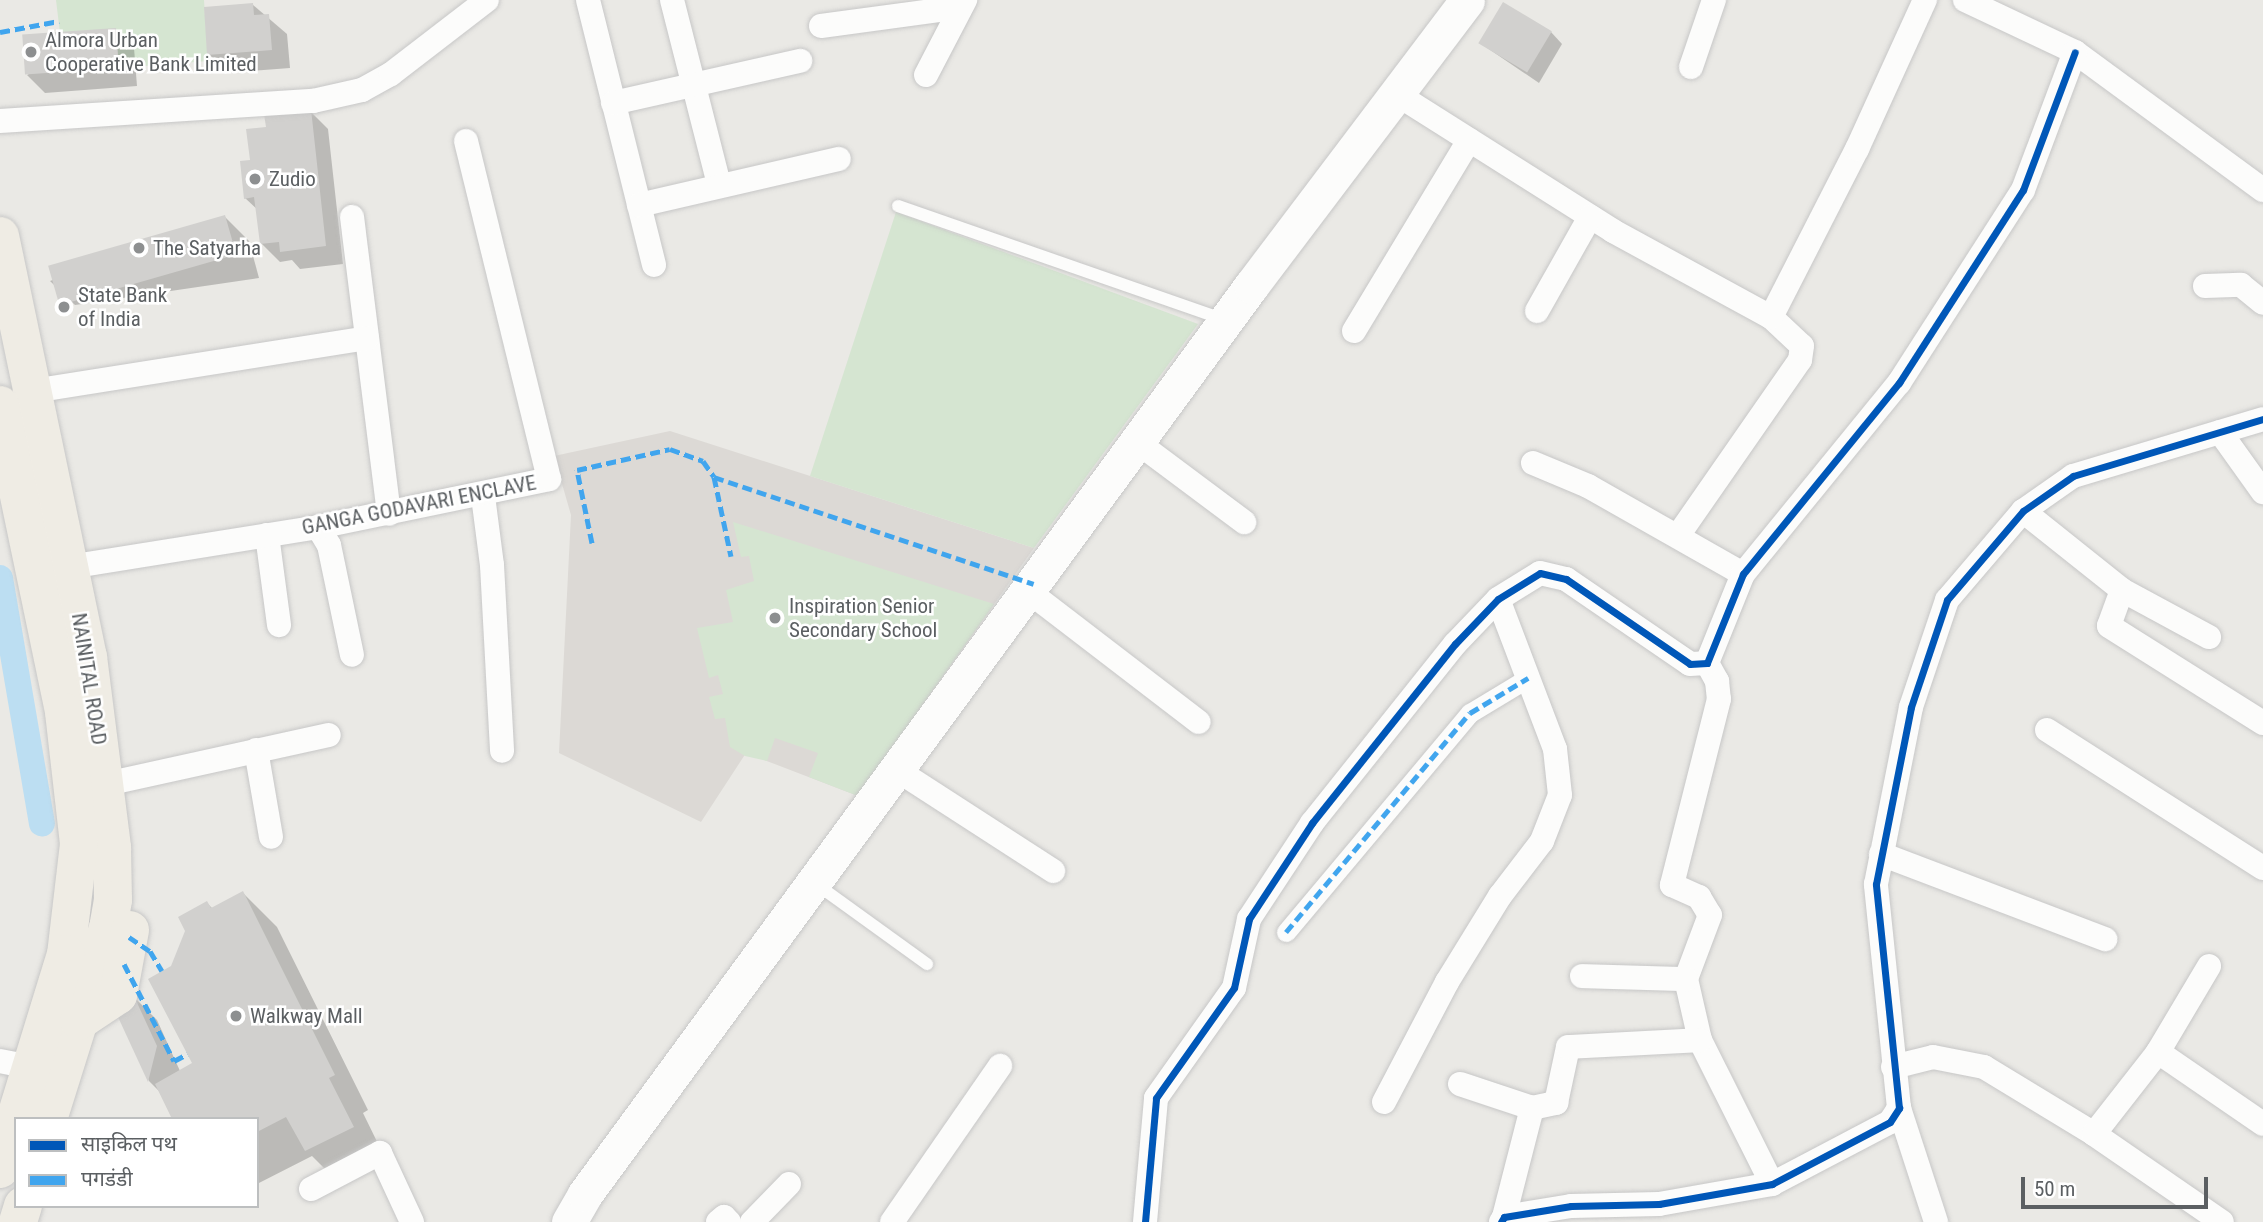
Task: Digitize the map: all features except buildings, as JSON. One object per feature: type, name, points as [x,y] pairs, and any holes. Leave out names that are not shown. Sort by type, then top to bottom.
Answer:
[{"type":"highway","name":"NAINITAL ROAD","points":[[0,236],[16,398],[43,597],[76,799],[78,876],[70,932],[16,1064],[0,1170]]},
{"type":"highway","name":"NAINITAL ROAD","points":[[16,398],[69,566],[88,657],[106,784],[113,900],[49,1117]]},
{"type":"main road","points":[[569,1222],[585,1194],[1226,320],[1466,0]]},
{"type":"street","points":[[0,121],[313,101],[362,90],[391,74],[487,0]]},
{"type":"street","points":[[588,0],[654,265]]},
{"type":"street","points":[[672,0],[719,185]]},
{"type":"street","points":[[1690,67],[1714,0]]},
{"type":"street","points":[[1772,317],[1857,149],[1925,0]]},
{"type":"street","points":[[1965,0],[2075,52],[2263,190]]},
{"type":"street","points":[[821,26],[963,4]]},
{"type":"street","points":[[926,75],[963,4]]},
{"type":"street","points":[[1707,663],[1743,574],[1899,383],[2024,190],[2075,52]]},
{"type":"street","points":[[613,103],[800,61]]},
{"type":"street","points":[[1395,93],[1590,217],[1772,317],[1802,346],[1800,360],[1679,534]]},
{"type":"street","points":[[1354,331],[1469,140]]},
{"type":"street","name":"GANGA GODAVARI ENCLAVE","points":[[69,566],[318,527],[483,496],[549,479],[466,141]]},
{"type":"street","points":[[639,205],[839,159]]},
{"type":"street","points":[[352,217],[389,514]]},
{"type":"street","points":[[1536,311],[1590,217]]},
{"type":"street","points":[[2205,286],[2241,285],[2263,303]]},
{"type":"street","points":[[16,398],[367,338]]},
{"type":"street","points":[[1936,1222],[1899,1108],[1876,884],[1911,707],[1947,600],[2023,511],[2073,476],[2263,419]]},
{"type":"street","points":[[2220,432],[2263,492]]},
{"type":"street","points":[[1137,442],[1244,522]]},
{"type":"street","points":[[1533,463],[1588,486],[1679,534],[1743,574]]},
{"type":"street","points":[[483,496],[492,565],[502,751]]},
{"type":"street","points":[[2023,511],[2122,590],[2209,637]]},
{"type":"street","points":[[318,527],[329,545],[352,655]]},
{"type":"street","points":[[267,535],[279,625]]},
{"type":"street","points":[[1145,1222],[1156,1098],[1234,988],[1250,919],[1312,823],[1455,644],[1498,599],[1541,573],[1566,579],[1690,664],[1707,663]]},
{"type":"street","points":[[2122,590],[2109,626],[2263,723]]},
{"type":"street","points":[[1028,591],[1199,723]]},
{"type":"street","points":[[1384,1102],[1447,982],[1500,896],[1542,841],[1560,796],[1555,749],[1498,599]]},
{"type":"street","points":[[1707,663],[1717,681],[1719,699],[1701,784],[1672,885],[1699,897],[1710,915],[1686,979],[1700,1040],[1772,1184]]},
{"type":"street","points":[[1286,932],[1470,713],[1528,678]]},
{"type":"street","points":[[2047,730],[2263,868]]},
{"type":"street","points":[[106,784],[329,735]]},
{"type":"street","points":[[256,750],[271,837]]},
{"type":"street","points":[[897,770],[1053,871]]},
{"type":"street","points":[[1881,854],[2105,939]]},
{"type":"street","points":[[2094,1134],[2158,1052],[2209,966]]},
{"type":"street","points":[[1582,976],[1686,979]]},
{"type":"street","points":[[1460,1084],[1532,1108],[1556,1103],[1567,1047],[1700,1040]]},
{"type":"street","points":[[2158,1052],[2263,1124]]},
{"type":"street","points":[[1893,1067],[1933,1057],[1984,1066],[2094,1134],[2222,1222]]},
{"type":"street","points":[[892,1222],[1000,1066]]},
{"type":"street","points":[[1532,1108],[1503,1219],[1571,1206],[1659,1204],[1772,1184],[1889,1122],[1899,1108]]},
{"type":"street","points":[[311,1189],[380,1153],[412,1222]]},
{"type":"street","points":[[752,1222],[789,1184]]},
{"type":"street","points":[[718,1222],[724,1217],[729,1222]]},
{"type":"lane","points":[[898,206],[1226,320]]},
{"type":"lane","points":[[815,883],[927,964]]},
{"type":"shaded area","name":"Inspiration Senior Secondary School","points":[[670,431],[1034,548],[858,796],[746,753],[701,822],[559,753],[571,515],[554,456]]},
{"type":"green space","points":[[56,0],[204,0],[208,61],[119,68],[116,29],[60,33]]},
{"type":"green space","points":[[896,212],[1198,324],[1034,548],[810,476]]},
{"type":"green space","points":[[733,522],[994,604],[858,796],[809,777],[818,753],[775,738],[767,761],[745,756],[730,747],[725,718],[715,719],[709,697],[723,694],[718,675],[709,678],[697,628],[733,622],[726,590],[754,581],[749,556],[741,557]]},
{"type":"waterway","points":[[0,578],[42,823]]},
{"type":"marked path","points":[[0,32],[59,21]]},
{"type":"marked path","points":[[592,543],[577,470],[670,449],[703,461],[714,477],[731,556]]},
{"type":"marked path","points":[[714,477],[1034,584]]},
{"type":"marked path","points":[[1286,932],[1470,713],[1528,678]]},
{"type":"marked path","points":[[129,937],[150,951],[162,971]]},
{"type":"marked path","points":[[124,964],[174,1061],[187,1054]]},
{"type":"cycle path","points":[[1145,1222],[1156,1098],[1234,988],[1249,919],[1312,823],[1455,644],[1498,599],[1540,573],[1566,579],[1690,664],[1707,663],[1743,574],[1899,383],[2023,190],[2075,52]]},
{"type":"cycle path","points":[[1501,1222],[1504,1217],[1571,1206],[1659,1204],[1772,1184],[1890,1122],[1899,1108],[1876,884],[1911,707],[1947,600],[2023,511],[2073,476],[2263,419]]},
{"type":"place","name":"Almora Urban Cooperative Bank Limited","points":[[31,52]]},
{"type":"place","name":"Zudio","points":[[255,179]]},
{"type":"place","name":"The Satyarha","points":[[139,248]]},
{"type":"place","name":"State Bank of India","points":[[64,307]]},
{"type":"place","name":"Inspiration Senior Secondary School","points":[[775,618]]},
{"type":"place","name":"Walkway Mall","points":[[236,1016]]}]
